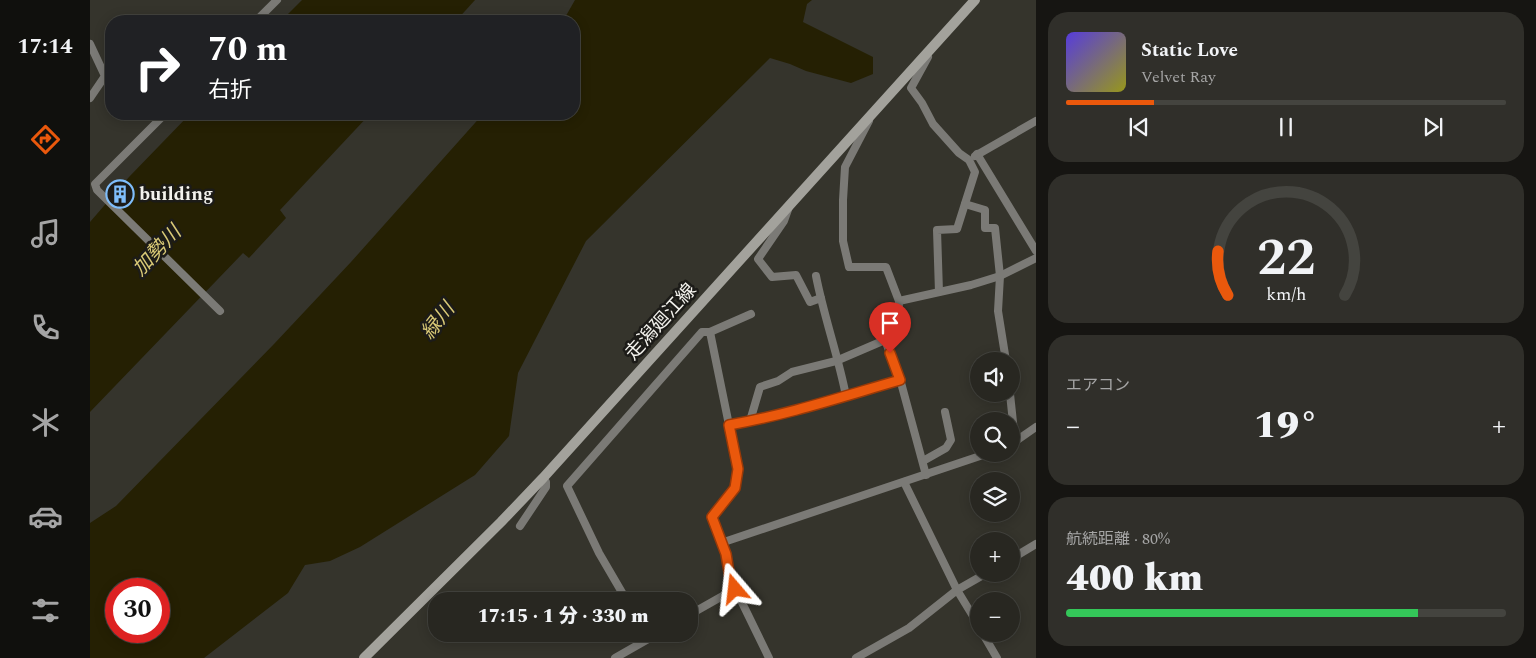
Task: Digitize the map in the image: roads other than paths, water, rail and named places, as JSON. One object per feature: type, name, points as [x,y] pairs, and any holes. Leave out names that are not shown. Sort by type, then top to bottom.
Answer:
[{"type":"main road","name":"走潟廻江線","points":[[366,657],[543,478],[975,0]]},
{"type":"street","points":[[262,15],[277,0]]},
{"type":"street","points":[[90,44],[105,76],[90,98]]},
{"type":"street","points":[[933,46],[911,88],[922,103],[933,124],[959,153],[969,160],[975,172],[957,229],[936,230],[939,292]]},
{"type":"street","points":[[750,421],[760,387],[778,381],[792,372],[839,360],[885,340],[898,329],[900,301],[886,267],[849,267],[844,241],[843,200],[845,167],[875,110]]},
{"type":"street","points":[[158,120],[94,188],[220,311]]},
{"type":"street","points":[[969,160],[1036,121]]},
{"type":"street","points":[[977,154],[1036,251]]},
{"type":"street","points":[[965,204],[985,210],[985,228],[996,228],[1000,276],[998,310],[1005,352]]},
{"type":"street","points":[[790,206],[784,221],[758,259],[772,277],[796,275],[810,302],[821,298]]},
{"type":"street","points":[[900,301],[1000,276],[1036,258]]},
{"type":"street","points":[[816,276],[839,360],[846,396]]},
{"type":"street","points":[[622,592],[599,552],[567,486],[702,332],[710,332],[751,314]]},
{"type":"street","points":[[710,332],[738,469],[735,488],[712,517],[726,554],[730,578],[769,658]]},
{"type":"street","points":[[885,340],[900,380],[926,475]]},
{"type":"street","points":[[729,425],[846,396],[900,380]]},
{"type":"street","points":[[923,461],[946,448],[951,440],[945,412]]},
{"type":"street","points":[[1020,437],[1036,427]]},
{"type":"street","points":[[721,543],[970,460]]},
{"type":"street","points":[[520,526],[546,487],[546,482],[543,478]]},
{"type":"street","points":[[904,482],[957,590],[970,611]]},
{"type":"street","points":[[1020,554],[1036,544]]},
{"type":"street","points":[[856,658],[909,628],[957,590],[971,582]]},
{"type":"street","points":[[698,611],[735,589]]},
{"type":"street","points":[[615,658],[639,642]]},
{"type":"street","points":[[988,642],[997,658]]},
{"type":"water","points":[[302,0],[475,0],[461,15],[287,15]]},
{"type":"water","name":"緑川","points":[[575,0],[812,0],[807,4],[803,22],[873,57],[873,74],[851,83],[806,71],[770,58],[586,241],[518,373],[509,436],[475,475],[360,547],[330,561],[305,565],[288,593],[204,658],[90,658],[90,523],[116,506],[351,262],[478,120],[580,120],[580,15],[566,15]]},
{"type":"water","name":"加勢川","points":[[184,120],[364,120],[280,210],[286,218],[249,258],[243,253],[90,412],[90,222],[129,177]]},
{"type":"place","name":"building","points":[[120,194]]}]
